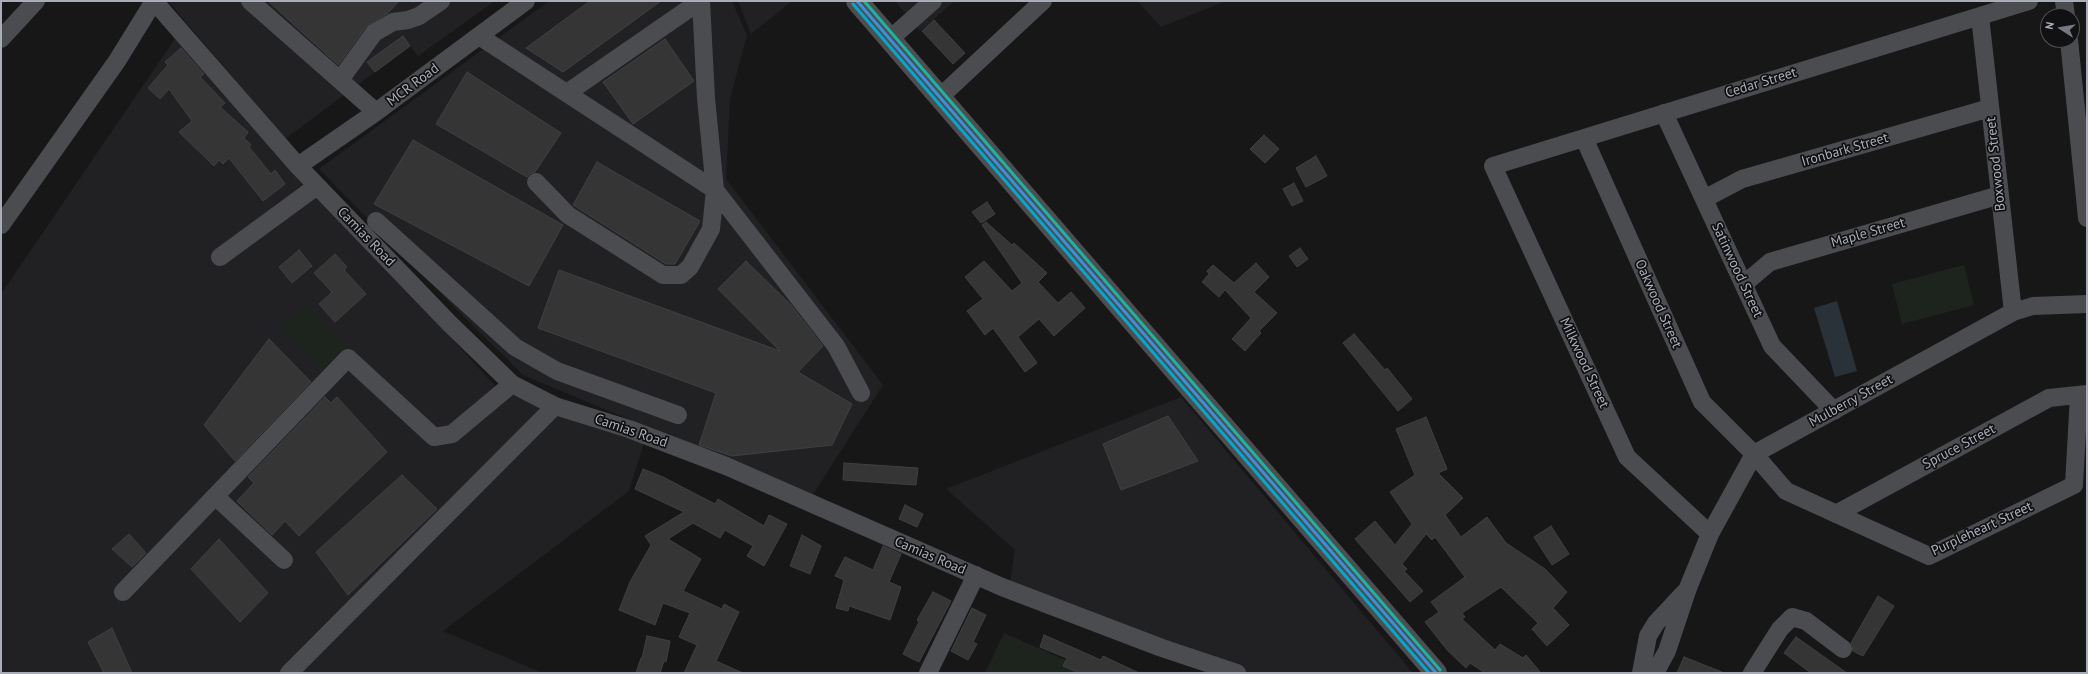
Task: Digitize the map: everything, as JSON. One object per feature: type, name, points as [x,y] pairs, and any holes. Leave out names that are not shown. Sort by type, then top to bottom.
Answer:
[{"type":"highway","points":[[865,4],[890,39],[1436,673]]},
{"type":"street","points":[[1,39],[36,1]]},
{"type":"street","points":[[1,225],[117,61],[154,1]]},
{"type":"street","name":"Camias Road","points":[[154,1],[298,166],[450,324],[512,384],[555,406],[629,429],[726,466],[976,575],[1162,648],[1237,673]]},
{"type":"street","points":[[250,1],[376,112]]},
{"type":"street","points":[[340,80],[374,33],[393,22],[408,20],[419,16],[441,1]]},
{"type":"street","name":"MCR Road","points":[[298,166],[376,112],[526,1]]},
{"type":"street","points":[[567,93],[701,1]]},
{"type":"street","points":[[536,182],[568,215],[664,275],[681,275],[690,267],[711,230],[715,190],[706,98],[701,1]]},
{"type":"street","points":[[890,39],[933,1]]},
{"type":"street","points":[[940,97],[1042,1]]},
{"type":"street","name":"Cedar Street","points":[[1493,166],[2029,1]]},
{"type":"street","name":"Boxwood Street","points":[[1980,16],[2013,312]]},
{"type":"street","points":[[479,36],[715,190],[836,346],[861,393]]},
{"type":"street","points":[[2069,48],[2087,218]]},
{"type":"street","name":"Ironbark Street","points":[[1704,199],[1742,180],[1990,108]]},
{"type":"street","name":"Satinwood Street","points":[[1664,113],[1772,346],[1834,411]]},
{"type":"street","name":"Oakwood Street","points":[[1584,138],[1702,402],[1754,454]]},
{"type":"street","name":"Milkwood Street","points":[[1493,166],[1627,457],[1710,534]]},
{"type":"street","points":[[220,257],[317,186]]},
{"type":"street","name":"Maple Street","points":[[1744,284],[1770,262],[2000,196]]},
{"type":"street","points":[[376,221],[515,347],[557,371],[678,415]]},
{"type":"street","name":"Mulberry Street","points":[[1754,454],[2013,312],[2033,306],[2087,304]]},
{"type":"street","points":[[450,324],[471,308]]},
{"type":"street","points":[[122,592],[348,358],[434,437],[452,434],[512,384]]},
{"type":"street","name":"Purpleheart Street","points":[[1754,454],[1786,491],[1928,556],[2074,485],[2083,395]]},
{"type":"street","name":"Spruce Street","points":[[1836,514],[2049,398],[2083,395]]},
{"type":"street","points":[[289,673],[555,406]]},
{"type":"street","points":[[1655,673],[1670,644],[1688,588],[1710,534],[1754,454]]},
{"type":"street","points":[[215,496],[284,560]]},
{"type":"street","points":[[928,673],[976,575]]},
{"type":"street","points":[[1641,673],[1648,636],[1656,623],[1688,588]]},
{"type":"street","points":[[1752,673],[1780,629],[1787,620],[1792,617],[1806,621],[1844,649]]},
{"type":"shaded area","points":[[168,1],[495,1],[418,56],[410,46],[285,139]]},
{"type":"shaded area","points":[[549,1],[732,1],[747,35],[730,99],[726,179],[883,385],[812,496],[523,375],[319,169]]},
{"type":"shaded area","points":[[738,1],[792,1],[751,34]]},
{"type":"shaded area","points":[[895,1],[955,1],[920,31]]},
{"type":"shaded area","points":[[1137,1],[1226,1],[1161,27]]},
{"type":"shaded area","points":[[176,37],[496,387],[569,419],[644,443],[629,491],[443,631],[543,673],[1,673],[1,294]]},
{"type":"shaded area","points":[[1964,265],[1974,305],[1902,324],[1892,284]]},
{"type":"shaded area","points":[[1837,301],[1857,371],[1835,377],[1814,308]]},
{"type":"shaded area","points":[[305,305],[346,349],[323,371],[281,328]]},
{"type":"shaded area","points":[[1181,397],[1413,673],[1249,673],[1133,632],[1010,583],[1015,550],[946,489]]},
{"type":"shaded area","points":[[1004,633],[1095,673],[985,673]]},
{"type":"building","points":[[268,1],[399,1],[388,13],[366,27],[338,65]]},
{"type":"building","points":[[590,1],[661,1],[563,72],[526,48]]},
{"type":"building","points":[[934,20],[965,53],[953,64],[922,31]]},
{"type":"building","points":[[403,36],[410,46],[375,72],[367,62]]},
{"type":"building","points":[[665,39],[694,81],[633,124],[603,82]]},
{"type":"building","points":[[181,48],[204,74],[200,77],[225,103],[220,107],[248,132],[244,138],[251,145],[249,147],[271,174],[275,170],[285,184],[263,201],[229,158],[223,164],[219,160],[214,166],[179,132],[192,121],[169,89],[160,99],[148,88],[168,65],[165,62]]},
{"type":"building","points":[[467,72],[561,133],[535,172],[529,174],[527,177],[436,124]]},
{"type":"building","points":[[1264,135],[1279,149],[1265,163],[1250,149]]},
{"type":"building","points":[[413,140],[563,225],[529,286],[374,204]]},
{"type":"building","points":[[1316,156],[1327,176],[1306,187],[1296,168]]},
{"type":"building","points":[[597,162],[700,221],[675,264],[666,264],[573,205]]},
{"type":"building","points":[[1294,183],[1303,201],[1292,206],[1283,189]]},
{"type":"building","points":[[987,202],[995,214],[981,223],[972,212]]},
{"type":"building","points":[[986,222],[1012,245],[1014,243],[1047,273],[1038,282],[1058,303],[1071,292],[1085,308],[1054,336],[1039,319],[1018,337],[1037,363],[1025,372],[993,328],[985,335],[967,311],[983,299],[965,277],[984,261],[1012,291],[1022,283],[982,225]]},
{"type":"building","points":[[1300,248],[1308,259],[1297,267],[1289,256]]},
{"type":"building","points":[[299,250],[312,266],[292,283],[279,267]]},
{"type":"building","points":[[335,254],[347,267],[344,270],[366,294],[335,322],[319,304],[332,292],[314,273]]},
{"type":"building","points":[[746,261],[791,305],[823,346],[798,372],[852,404],[832,445],[732,456],[699,445],[716,393],[538,328],[559,270],[780,351],[718,289]]},
{"type":"building","points":[[1256,263],[1269,277],[1254,292],[1277,313],[1259,331],[1261,333],[1245,351],[1232,339],[1251,318],[1225,290],[1219,297],[1202,282],[1209,274],[1207,271],[1213,265],[1234,283]]},
{"type":"building","points":[[1354,334],[1385,370],[1387,368],[1412,399],[1398,411],[1343,343]]},
{"type":"building","points":[[269,339],[311,382],[235,461],[204,425]]},
{"type":"building","points":[[325,397],[331,403],[337,397],[387,452],[299,536],[285,521],[272,535],[237,501],[254,483],[248,477]]},
{"type":"building","points":[[1168,416],[1198,461],[1121,490],[1103,444]]},
{"type":"building","points":[[1426,417],[1447,469],[1438,473],[1463,498],[1445,515],[1461,537],[1487,517],[1506,543],[1545,569],[1567,592],[1553,608],[1569,625],[1547,646],[1532,629],[1538,623],[1501,587],[1462,613],[1465,617],[1462,619],[1495,650],[1500,644],[1523,658],[1526,655],[1541,673],[1485,673],[1470,663],[1466,668],[1448,651],[1425,622],[1439,612],[1431,602],[1465,577],[1435,537],[1432,540],[1426,534],[1402,564],[1407,569],[1404,571],[1423,591],[1410,602],[1355,539],[1375,521],[1395,545],[1412,524],[1390,492],[1415,475],[1396,429]]},
{"type":"building","points":[[844,463],[918,468],[916,485],[843,480]]},
{"type":"building","points":[[643,469],[663,477],[715,504],[718,499],[764,526],[769,515],[787,524],[764,566],[747,556],[753,546],[725,530],[720,538],[693,523],[668,539],[701,559],[683,591],[722,609],[724,604],[739,612],[716,661],[743,673],[684,673],[697,645],[679,637],[690,613],[663,603],[655,625],[619,610],[630,582],[651,545],[645,536],[684,512],[635,489]]},
{"type":"building","points":[[402,475],[437,509],[348,595],[316,552]]},
{"type":"building","points":[[905,505],[923,514],[917,527],[899,519]]},
{"type":"building","points":[[1551,526],[1569,554],[1552,565],[1534,537]]},
{"type":"building","points":[[129,534],[146,553],[132,567],[112,549]]},
{"type":"building","points":[[802,535],[821,546],[810,574],[790,566]]},
{"type":"building","points":[[219,539],[268,593],[240,622],[191,569]]},
{"type":"building","points":[[883,546],[901,554],[889,582],[901,587],[890,620],[849,606],[848,611],[836,608],[844,580],[835,576],[845,557],[873,570]]},
{"type":"building","points":[[933,592],[951,601],[919,662],[903,654],[919,622],[917,620]]},
{"type":"building","points":[[1878,596],[1894,606],[1863,656],[1853,651],[1851,643]]},
{"type":"building","points":[[972,608],[986,615],[973,642],[977,644],[968,660],[951,651]]},
{"type":"building","points":[[112,628],[132,673],[104,673],[88,642]]},
{"type":"building","points":[[1044,635],[1101,660],[1103,656],[1139,673],[1079,673],[1063,666],[1067,658],[1040,647]]},
{"type":"building","points":[[647,636],[670,641],[666,662],[664,661],[660,673],[636,673],[642,658]]},
{"type":"building","points":[[1796,637],[1847,673],[1811,673],[1784,653]]},
{"type":"building","points":[[1684,657],[1722,672],[1722,673],[1677,673]]},
{"type":"transit line","points":[[857,1],[1436,673]]},
{"type":"transit line","points":[[864,1],[1440,670]]},
{"type":"transit line","points":[[853,4],[1429,673]]}]
